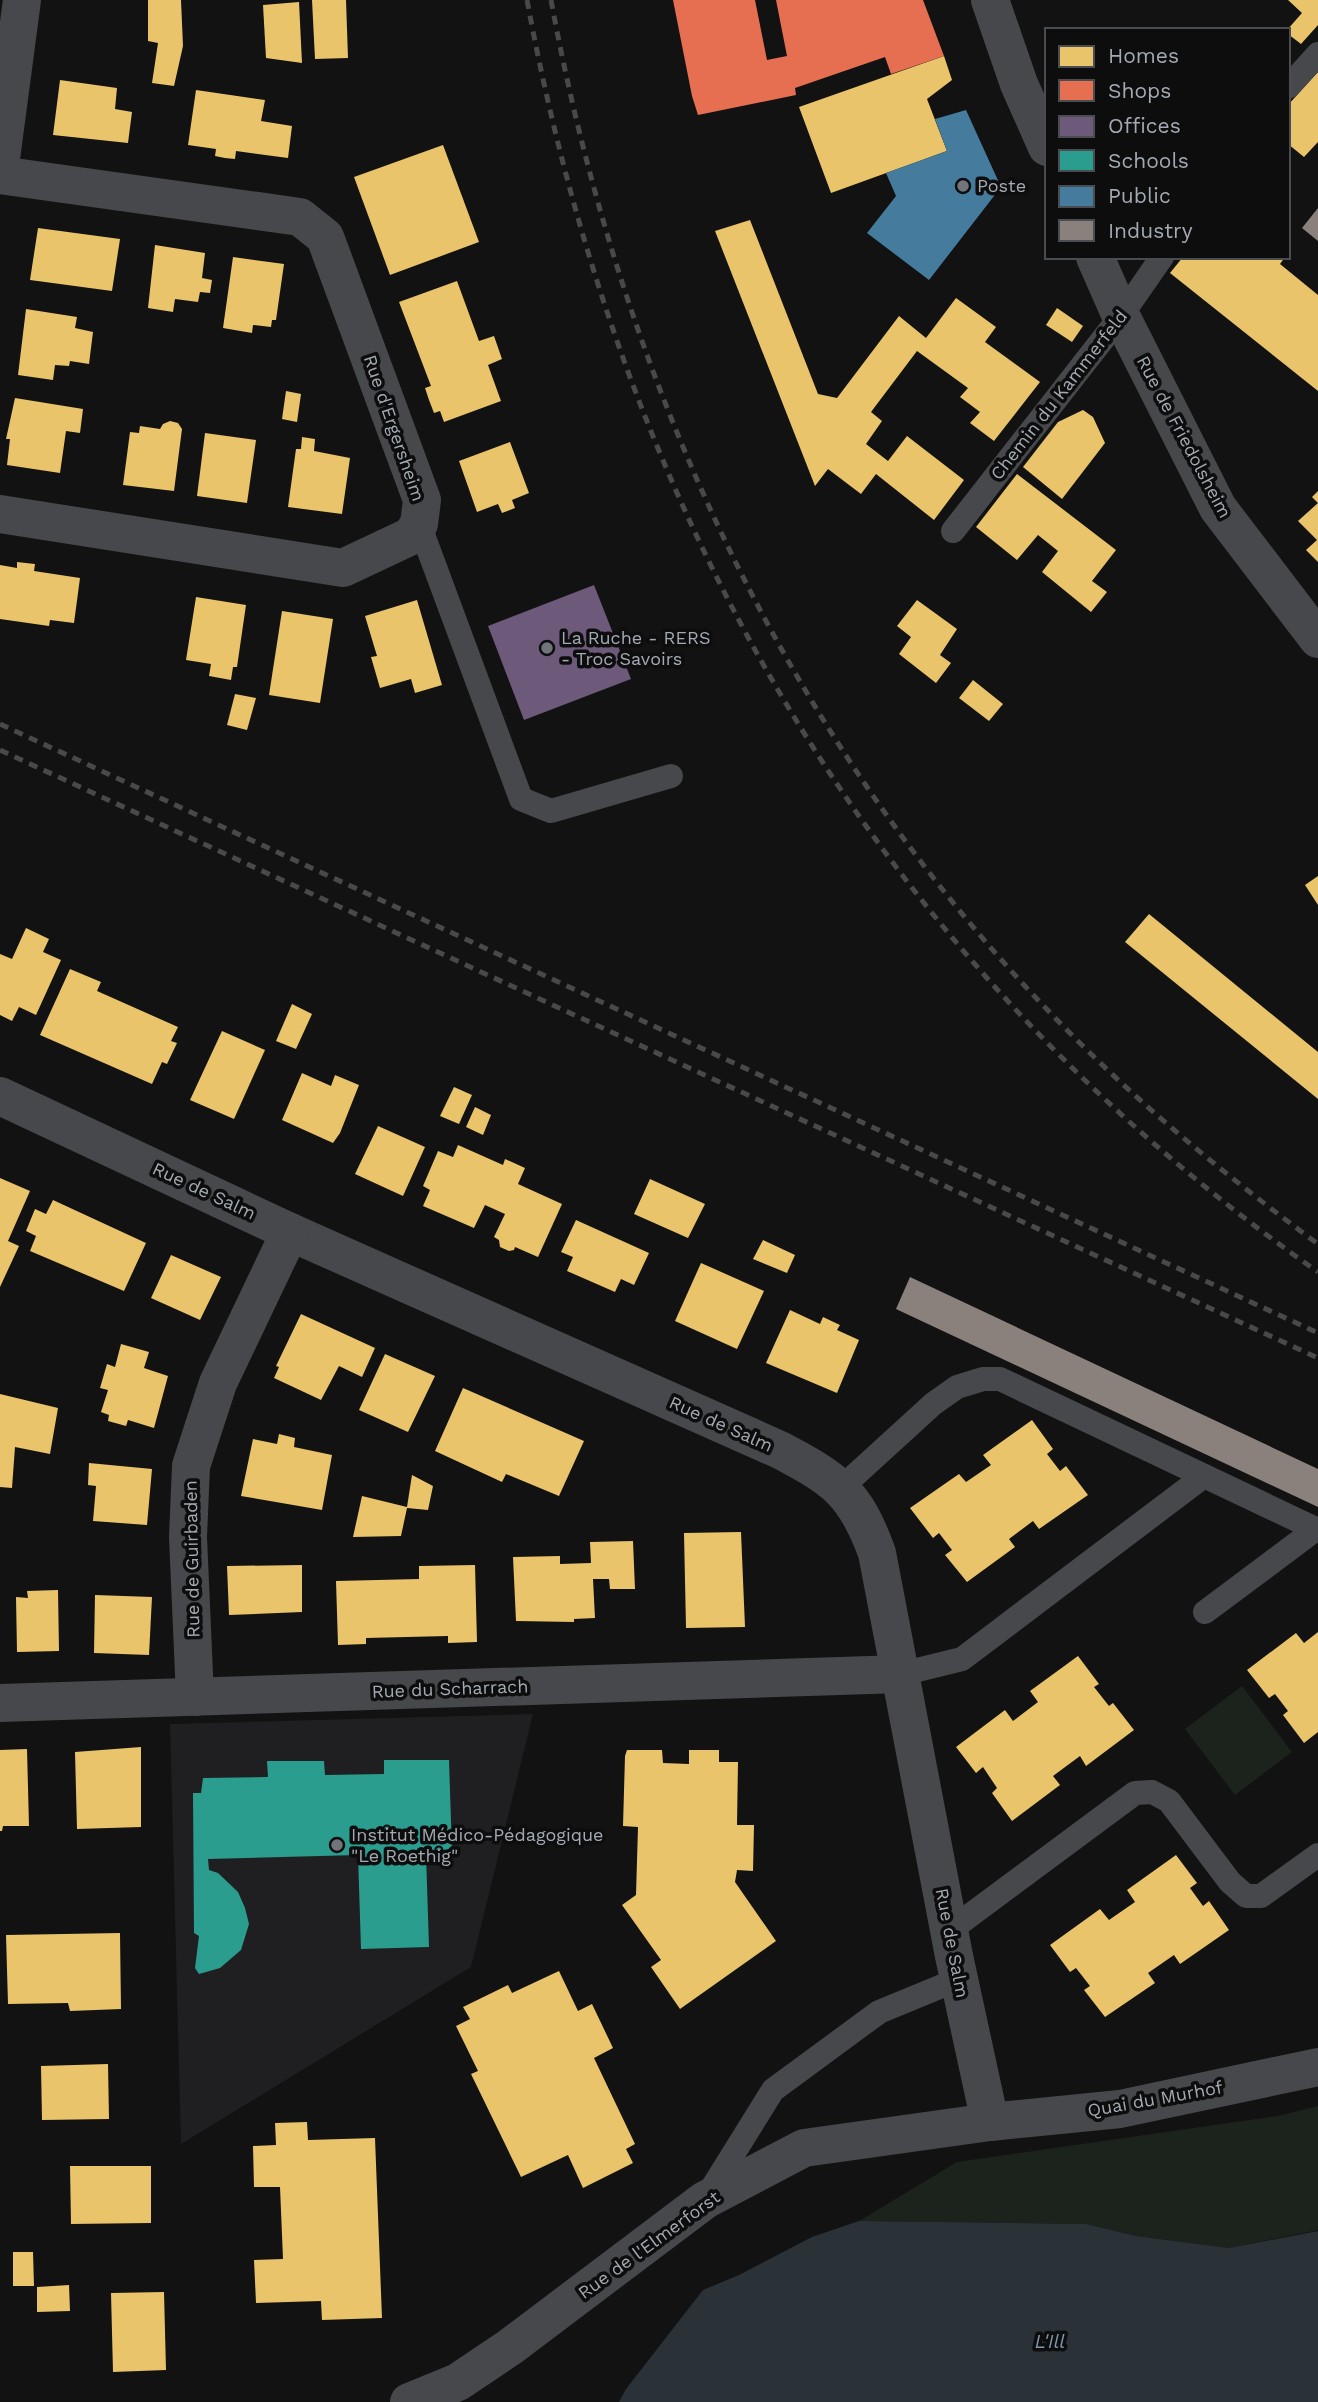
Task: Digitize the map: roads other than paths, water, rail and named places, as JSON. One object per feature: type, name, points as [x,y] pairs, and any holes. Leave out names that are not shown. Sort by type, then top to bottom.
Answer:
[{"type":"street","points":[[0,166],[22,0]]},
{"type":"street","points":[[990,0],[1019,84],[1045,142]]},
{"type":"street","name":"Rue d'Ergersheim","points":[[0,175],[300,217],[325,237],[422,500],[419,524],[411,536],[343,568],[0,514]]},
{"type":"street","name":"Rue de Friedolsheim","points":[[1096,259],[1121,316],[1218,508],[1318,639]]},
{"type":"street","name":"Rue de Salm","points":[[0,1096],[290,1232],[780,1450],[820,1471],[841,1488],[858,1509],[877,1552],[949,1931],[990,2122]]},
{"type":"street","name":"Rue de Guirbaden","points":[[195,1696],[188,1537],[191,1466],[218,1383],[290,1232]]},
{"type":"street","name":"Rue du Scharrach","points":[[0,1703],[901,1674]]},
{"type":"street","name":"Quai du Murhof","points":[[990,2122],[1120,2109],[1318,2067]]},
{"type":"street","name":"Rue de l'Elmerforst","points":[[409,2402],[458,2382],[510,2347],[705,2200],[804,2148],[990,2122]]},
{"type":"lane","points":[[1290,85],[1318,54]]},
{"type":"lane","name":"Chemin du Kammerfeld","points":[[953,531],[1121,316],[1161,259]]},
{"type":"lane","points":[[419,524],[521,799],[551,811],[671,776]]},
{"type":"lane","points":[[841,1488],[933,1404],[957,1387],[984,1379],[1000,1379],[1317,1529],[1205,1612]]},
{"type":"lane","points":[[901,1674],[962,1659],[1204,1476]]},
{"type":"lane","points":[[949,1931],[1135,1793],[1152,1792],[1169,1801],[1230,1882],[1246,1896],[1261,1896],[1318,1855]]},
{"type":"lane","points":[[705,2200],[773,2090],[879,2012],[959,1979]]},
{"type":"water","name":"L'Ill","points":[[859,2221],[1086,2224],[1136,2236],[1229,2248],[1318,2231],[1318,2402],[619,2402],[626,2389],[703,2290],[739,2275],[812,2237]]},
{"type":"railway","points":[[527,0],[571,192],[630,376],[704,551],[794,717],[900,872],[1022,1017],[1162,1150],[1318,1272]]},
{"type":"railway","points":[[551,0],[583,147],[625,291],[676,431],[738,567],[810,698],[892,822],[984,940],[1087,1050],[1142,1102],[1228,1175],[1318,1244]]},
{"type":"railway","points":[[0,724],[1318,1333]]},
{"type":"railway","points":[[0,750],[1318,1358]]},
{"type":"place","name":"Poste","points":[[963,186]]},
{"type":"place","name":"La Ruche - RERS - Troc Savoirs","points":[[547,648]]},
{"type":"place","name":"Institut Médico-Pédagogique \"Le Roethig\"","points":[[337,1845]]}]
